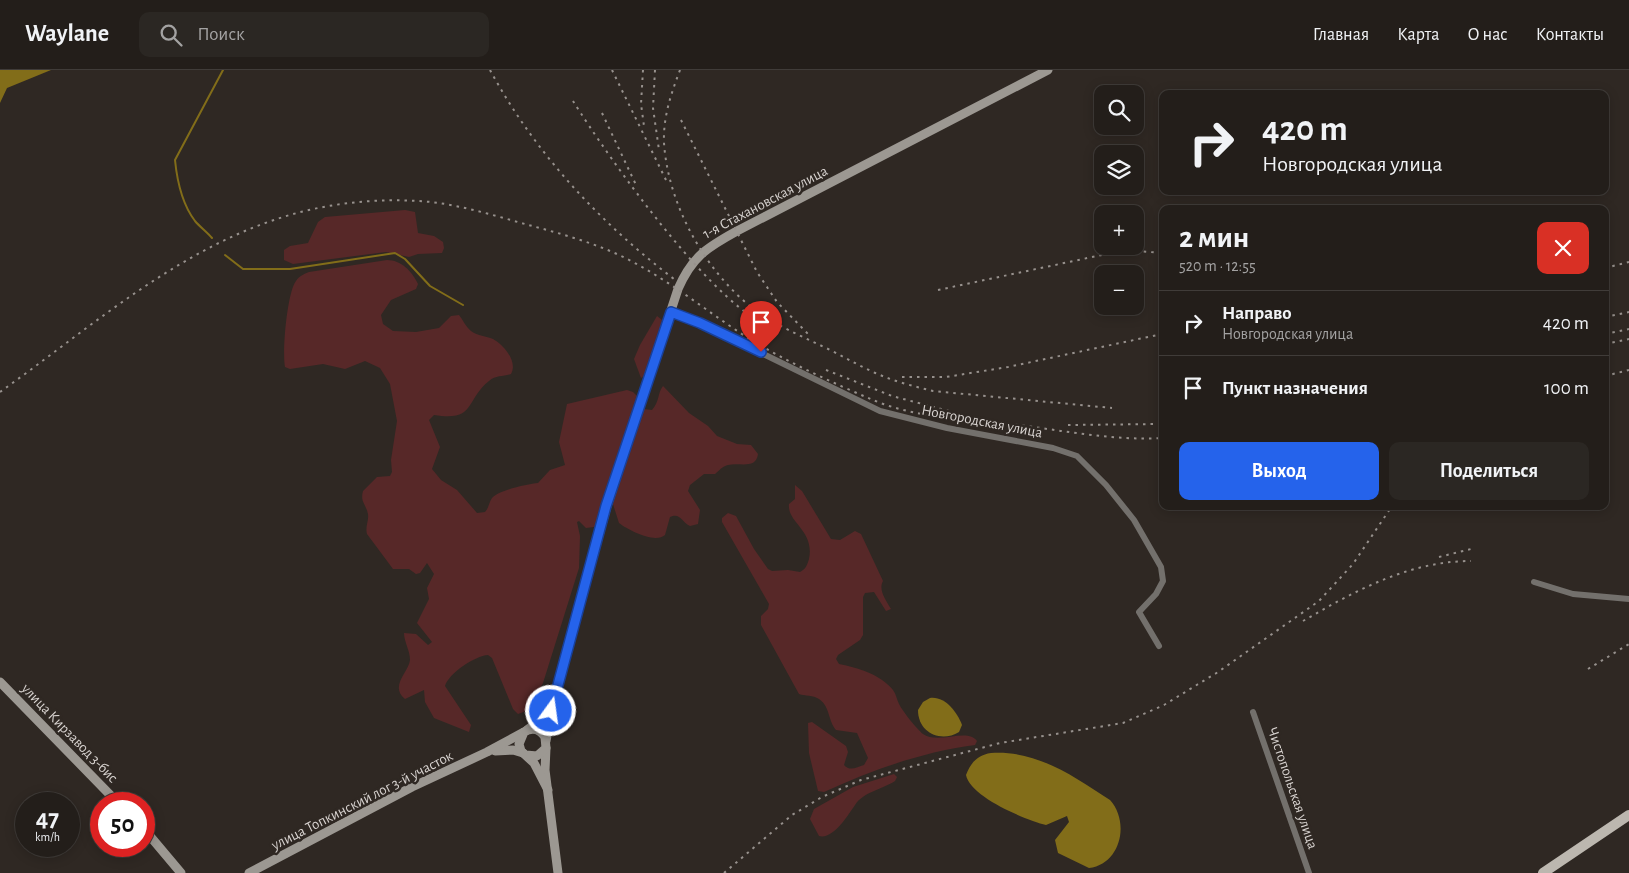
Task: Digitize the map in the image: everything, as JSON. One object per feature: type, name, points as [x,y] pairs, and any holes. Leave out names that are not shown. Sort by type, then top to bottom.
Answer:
[{"type":"main road","name":"1-я Стахановская улица","points":[[554,698],[606,506],[671,312],[690,266],[707,248],[1048,70]]},
{"type":"main road","name":"улица Кирзавод 3-бис","points":[[0,682],[107,792]]},
{"type":"main road","name":"улица Топкинский лог 3-й участок","points":[[249,873],[426,780],[487,752],[525,731],[543,716],[554,698]]},
{"type":"main road","points":[[554,698],[546,744],[548,790],[558,873]]},
{"type":"main road","points":[[546,744],[541,731],[534,729],[525,731],[519,741],[525,754],[539,771],[548,790]]},
{"type":"main road","points":[[487,752],[504,750],[538,756],[546,744]]},
{"type":"main road","points":[[1543,873],[1629,815]]},
{"type":"main road","points":[[1555,873],[1629,823]]},
{"type":"main road","points":[[155,842],[181,873]]},
{"type":"street","name":"Новгородская улица","points":[[671,312],[700,323],[880,411],[946,428],[1053,448],[1078,456],[1106,485],[1134,520],[1161,567],[1163,581],[1156,594],[1139,612],[1159,646]]},
{"type":"street","points":[[1534,582],[1573,594],[1629,599]]},
{"type":"street","name":"Чистопольская улица","points":[[1253,712],[1309,873]]},
{"type":"shaded area","points":[[0,70],[51,70],[7,88],[0,103]]},
{"type":"shaded area","points":[[405,210],[415,212],[418,233],[434,236],[443,242],[444,248],[442,253],[418,254],[409,257],[386,252],[293,264],[284,260],[284,250],[290,246],[308,243],[318,222],[325,217]]},
{"type":"shaded area","points":[[392,260],[406,267],[418,284],[416,289],[391,300],[381,315],[383,324],[393,331],[416,332],[439,328],[451,316],[459,315],[471,331],[497,342],[509,354],[513,364],[511,374],[489,381],[481,388],[464,412],[447,416],[434,415],[429,420],[440,447],[432,469],[441,480],[457,490],[477,513],[485,512],[492,498],[501,492],[538,483],[550,470],[565,465],[559,442],[567,404],[627,390],[637,396],[598,524],[594,527],[586,528],[579,521],[577,522],[580,536],[579,568],[543,683],[529,710],[518,714],[513,709],[492,658],[488,655],[483,656],[463,666],[447,681],[445,686],[471,725],[469,732],[434,718],[425,702],[424,690],[405,699],[399,689],[399,684],[410,660],[404,633],[416,634],[428,645],[432,642],[417,623],[429,599],[427,588],[434,574],[427,563],[420,573],[416,574],[409,569],[393,569],[367,534],[368,514],[363,500],[363,491],[377,477],[390,476],[392,472],[391,460],[397,421],[390,384],[380,368],[365,361],[345,369],[323,364],[290,369],[285,367],[285,337],[288,309],[296,281],[303,274],[309,272]]},
{"type":"shaded area","points":[[657,316],[662,320],[661,326],[644,376],[641,378],[634,359]]},
{"type":"shaded area","points":[[663,386],[689,413],[708,426],[717,436],[737,444],[751,445],[758,454],[757,459],[751,464],[732,464],[726,466],[715,474],[704,474],[690,485],[688,491],[700,510],[698,524],[690,526],[679,517],[673,516],[670,517],[665,535],[655,538],[635,532],[619,523],[612,501],[641,412],[644,409],[652,410]]},
{"type":"shaded area","points":[[795,485],[802,491],[831,539],[840,540],[855,531],[861,534],[883,581],[881,588],[891,609],[886,611],[874,592],[865,593],[863,597],[863,635],[860,640],[838,655],[836,659],[839,664],[868,672],[888,684],[899,704],[923,734],[936,738],[973,737],[977,741],[975,745],[917,757],[860,776],[824,792],[818,791],[809,753],[808,723],[812,722],[846,746],[848,752],[844,765],[846,767],[854,768],[864,765],[868,758],[857,733],[836,730],[823,702],[814,697],[799,694],[761,625],[761,616],[768,609],[769,604],[722,522],[722,518],[728,513],[736,516],[754,549],[768,569],[772,571],[788,570],[800,572],[804,570],[809,559],[810,549],[805,534],[792,517],[790,511],[789,504],[795,499]]},
{"type":"shaded area","points":[[930,698],[945,702],[954,710],[962,725],[959,732],[952,735],[938,736],[926,730],[919,718],[918,710],[923,702]]},
{"type":"shaded area","points":[[1008,753],[1039,760],[1054,766],[1110,800],[1120,819],[1121,830],[1115,851],[1109,859],[1100,865],[1089,868],[1058,853],[1055,840],[1069,822],[1067,816],[1046,825],[1013,813],[977,791],[966,775],[970,766],[976,760],[982,755]]},
{"type":"shaded area","points":[[894,774],[897,777],[895,781],[863,797],[835,831],[819,836],[810,819],[814,809],[853,787]]},
{"type":"waterway","points":[[212,238],[195,221],[183,200],[175,160],[223,70]]},
{"type":"waterway","points":[[225,255],[243,269],[290,269],[395,253],[405,259],[430,286],[463,305]]},
{"type":"railway","points":[[490,70],[527,130],[548,158],[595,210],[646,257],[674,279]]},
{"type":"railway","points":[[612,70],[666,180]]},
{"type":"railway","points":[[643,70],[641,104],[644,126]]},
{"type":"railway","points":[[655,70],[653,108],[659,150]]},
{"type":"railway","points":[[680,70],[668,106],[664,133],[667,166],[673,189],[691,234],[704,254],[718,274],[751,307],[777,324],[862,367],[909,385],[933,391],[1112,408]]},
{"type":"railway","points":[[573,101],[638,194],[697,266],[727,297],[755,319],[780,331]]},
{"type":"railway","points":[[602,113],[637,187]]},
{"type":"railway","points":[[681,120],[757,272],[777,302],[809,335]]},
{"type":"railway","points":[[0,392],[165,273],[236,235],[274,220],[312,209],[351,203],[391,200],[431,202],[457,206],[573,237],[608,250],[662,279],[748,338],[778,355],[809,371],[889,406],[941,417],[1124,438],[1159,438]]},
{"type":"railway","points":[[938,290],[1125,250],[1159,253]]},
{"type":"railway","points":[[1609,267],[1629,262]]},
{"type":"railway","points":[[1609,316],[1629,312]]},
{"type":"railway","points":[[1609,333],[1629,329]]},
{"type":"railway","points":[[902,377],[946,377],[1008,367],[1159,335]]},
{"type":"railway","points":[[1609,343],[1629,339]]},
{"type":"railway","points":[[826,370],[892,396],[949,411]]},
{"type":"railway","points":[[1609,375],[1629,370]]},
{"type":"railway","points":[[1068,425],[1159,424]]},
{"type":"railway","points":[[724,873],[792,815],[822,797],[861,780],[1000,743],[1123,723],[1164,705],[1218,672],[1319,601],[1353,564],[1389,510]]},
{"type":"railway","points":[[1439,557],[1471,549]]},
{"type":"railway","points":[[1303,621],[1342,599],[1404,572],[1448,562],[1471,561]]},
{"type":"railway","points":[[1588,669],[1629,644]]},
{"type":"route","points":[[551,711],[606,506],[671,312],[700,323],[761,352]]}]
